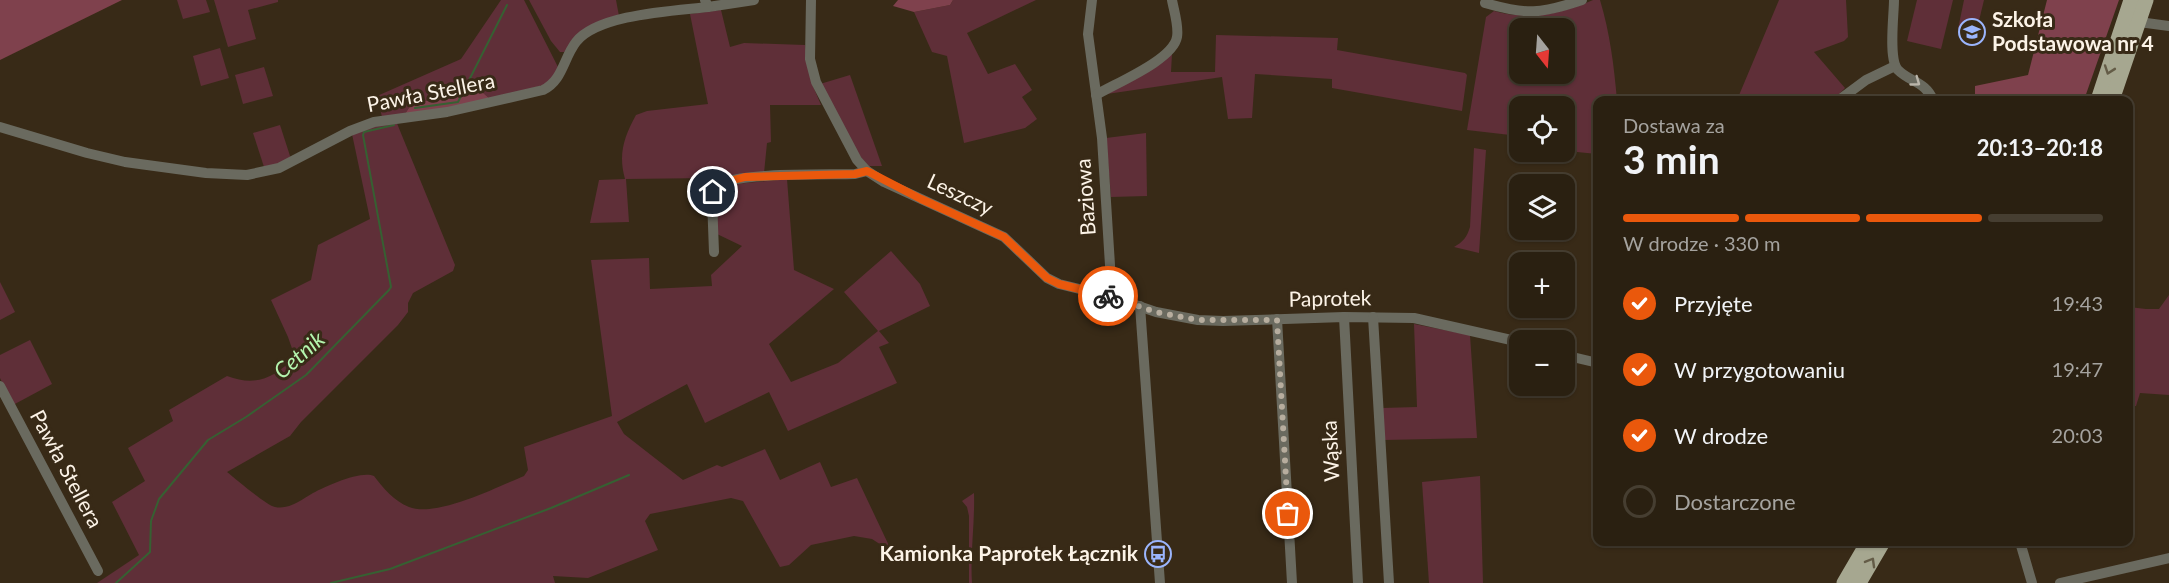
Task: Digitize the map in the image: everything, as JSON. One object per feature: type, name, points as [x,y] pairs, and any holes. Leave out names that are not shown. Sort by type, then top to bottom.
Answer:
[{"type":"main road","points":[[2099,96],[2132,0]]},
{"type":"main road","points":[[2113,96],[2146,0]]},
{"type":"main road","points":[[1844,583],[1866,546]]},
{"type":"main road","points":[[1859,583],[1881,546]]},
{"type":"street","points":[[706,3],[754,0]]},
{"type":"street","name":"Leszczy","points":[[811,0],[810,59],[816,82],[850,150],[867,171],[912,195],[1004,237],[1047,278],[1059,284]]},
{"type":"street","name":"Baziowa","points":[[1092,0],[1088,34],[1104,162],[1112,297]]},
{"type":"street","points":[[1095,95],[1162,58],[1175,44],[1178,31],[1172,0]]},
{"type":"street","points":[[1485,3],[1532,13],[1582,0]]},
{"type":"street","points":[[1894,0],[1893,56],[1895,66],[1899,72],[1921,85],[1931,96]]},
{"type":"street","name":"Pawła Stellera","points":[[0,127],[125,162],[206,173],[247,176],[260,174],[279,168],[350,131],[374,122],[447,112],[543,90],[552,86],[559,78],[577,40],[592,28],[614,20],[706,3]]},
{"type":"street","points":[[2139,22],[2169,26]]},
{"type":"street","points":[[1844,96],[1866,80],[1895,66]]},
{"type":"street","points":[[714,252],[711,199],[713,192],[722,183],[745,177],[855,174],[867,171]]},
{"type":"street","name":"Paprotek","points":[[1059,284],[1177,317],[1198,320],[1414,318],[1509,340]]},
{"type":"street","points":[[1140,306],[1160,583]]},
{"type":"street","name":"Wąska","points":[[1344,317],[1358,583]]},
{"type":"street","points":[[1373,317],[1389,583]]},
{"type":"street","points":[[1277,320],[1292,583]]},
{"type":"street","points":[[1575,358],[1593,362]]},
{"type":"street","name":"Pawła Stellera","points":[[0,386],[98,571]]},
{"type":"street","points":[[2021,546],[2032,583]]},
{"type":"street","points":[[2060,583],[2099,579],[2169,558]]},
{"type":"shaded area","points":[[0,0],[122,0],[0,60]]},
{"type":"shaded area","points":[[177,0],[206,0],[210,12],[183,19]]},
{"type":"shaded area","points":[[214,0],[278,0],[278,2],[248,10],[256,39],[228,47]]},
{"type":"shaded area","points":[[501,0],[524,0],[559,69],[548,84],[490,99],[474,85],[439,99],[412,103],[405,114],[382,117],[377,96],[461,59]]},
{"type":"shaded area","points":[[529,0],[616,0],[619,16],[564,52],[560,52],[551,41]]},
{"type":"shaded area","points":[[898,0],[953,0],[950,5],[914,12],[893,6]]},
{"type":"shaded area","points":[[953,0],[1036,0],[967,33],[988,74],[1015,64],[1032,90],[1022,97],[1037,119],[1025,128],[964,143],[947,56],[932,52],[914,12],[950,5]]},
{"type":"shaded area","points":[[1593,0],[1600,0],[1609,37],[1617,96],[1593,96],[1593,154],[1577,152],[1575,96],[1509,96],[1509,135],[1467,130],[1486,17],[1494,11],[1532,16],[1545,15]]},
{"type":"shaded area","points":[[1779,0],[1846,0],[1848,37],[1844,41],[1814,52],[1845,88],[1837,96],[1739,96]]},
{"type":"shaded area","points":[[1917,0],[1953,0],[1941,49],[1907,41]]},
{"type":"shaded area","points":[[1964,0],[1984,0],[1976,33],[1958,29]]},
{"type":"shaded area","points":[[2047,0],[2119,0],[2085,96],[1975,96],[1975,86],[2028,75]]},
{"type":"shaded area","points":[[721,10],[730,47],[744,43],[805,45],[813,86],[821,105],[770,105],[771,142],[767,143],[764,173],[709,178],[626,179],[629,222],[590,223],[599,180],[625,179],[622,162],[623,146],[636,115],[647,111],[708,104],[690,14]]},
{"type":"shaded area","points":[[1216,35],[1338,38],[1337,50],[1465,73],[1467,75],[1462,111],[1332,88],[1332,79],[1255,74],[1252,118],[1228,119],[1222,77],[1107,94],[1172,54],[1171,72],[1215,72]]},
{"type":"shaded area","points":[[220,48],[229,78],[201,86],[193,56]]},
{"type":"shaded area","points":[[264,67],[273,96],[243,104],[235,75]]},
{"type":"shaded area","points":[[850,75],[882,166],[869,166],[855,151],[820,84]]},
{"type":"shaded area","points":[[474,85],[490,99],[445,110],[405,114],[412,103],[439,99]]},
{"type":"shaded area","points":[[396,121],[455,265],[453,271],[413,293],[408,303],[408,312],[398,325],[301,422],[290,436],[227,472],[265,502],[280,508],[296,503],[335,483],[361,475],[374,476],[398,501],[409,507],[421,509],[467,500],[524,476],[528,470],[524,447],[612,416],[591,260],[649,258],[650,289],[712,286],[711,275],[742,246],[717,234],[717,191],[726,185],[787,179],[794,270],[834,289],[769,344],[791,382],[838,363],[878,331],[844,292],[891,251],[920,284],[930,306],[879,331],[889,343],[879,347],[897,383],[788,431],[769,392],[705,423],[687,384],[617,422],[624,434],[683,480],[717,465],[722,467],[765,449],[780,480],[820,462],[831,487],[857,478],[892,552],[872,539],[854,536],[811,545],[789,565],[780,567],[743,501],[731,498],[650,514],[645,521],[658,550],[588,578],[553,576],[555,583],[97,583],[139,555],[112,502],[145,481],[128,448],[173,421],[169,410],[227,376],[247,381],[264,378],[280,370],[295,357],[271,300],[311,280],[318,245],[370,219],[352,134],[376,125]]},
{"type":"shaded area","points":[[280,125],[291,159],[264,167],[253,133]]},
{"type":"shaded area","points":[[1146,133],[1147,196],[1111,197],[1106,138]]},
{"type":"shaded area","points":[[1474,148],[1486,150],[1479,253],[1454,247],[1468,234],[1470,227]]},
{"type":"shaded area","points":[[0,282],[15,312],[0,320]]},
{"type":"shaded area","points":[[2169,295],[2169,395],[2140,393],[2136,406],[2133,406],[2133,307],[2159,309]]},
{"type":"shaded area","points":[[1414,324],[1470,335],[1477,438],[1384,440],[1382,408],[1417,407]]},
{"type":"shaded area","points":[[30,340],[52,384],[13,405],[0,378],[0,355]]},
{"type":"shaded area","points":[[1480,476],[1483,583],[1429,583],[1422,482]]},
{"type":"shaded area","points":[[974,493],[972,583],[969,583],[969,516],[967,507],[962,501]]},
{"type":"waterway","name":"Cetnik","points":[[415,108],[458,102],[507,5]]},
{"type":"waterway","name":"Cetnik","points":[[116,583],[150,552],[151,521],[159,499],[208,440],[246,417],[306,375],[391,287],[363,135],[364,132],[394,125]]},
{"type":"waterway","points":[[331,583],[390,569],[551,508],[629,475]]},
{"type":"way so far","points":[[1108,296],[1156,312],[1198,320],[1277,320],[1288,514]]},
{"type":"place","name":"Szkoła Podstawowa nr 4","points":[[1972,32]]},
{"type":"place","name":"Kamionka Paprotek Łącznik","points":[[1158,554]]},
{"type":"route","points":[[713,192],[722,183],[745,177],[855,174],[867,171],[884,182],[1004,237],[1047,278],[1059,284],[1108,296]]}]
